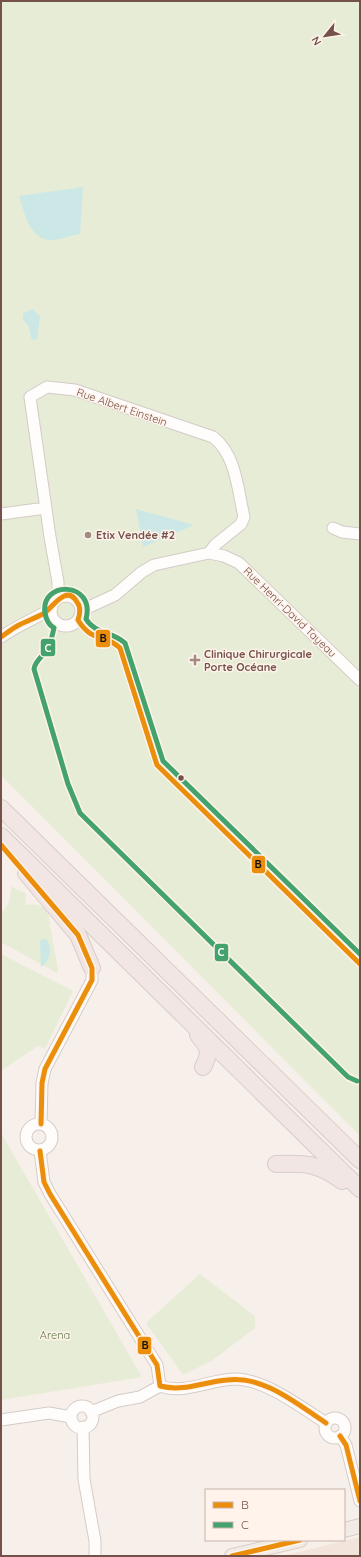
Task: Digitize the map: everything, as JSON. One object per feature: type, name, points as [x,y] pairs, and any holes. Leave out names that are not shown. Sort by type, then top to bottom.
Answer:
[{"type":"highway","points":[[1,808],[360,1160]]},
{"type":"highway","points":[[1,836],[360,1189]]},
{"type":"highway","points":[[1,844],[69,924],[83,944],[92,968]]},
{"type":"highway","points":[[179,1010],[205,1044],[208,1051],[208,1058],[203,1067]]},
{"type":"highway","points":[[276,1164],[301,1163],[326,1170],[342,1181],[360,1198]]},
{"type":"main road","points":[[345,1530],[360,1526]]},
{"type":"main road","points":[[232,1556],[296,1541]]},
{"type":"street","name":"Rue Albert Einstein","points":[[67,598],[58,582],[30,397],[47,387],[75,390],[213,438],[220,443],[227,452],[233,469],[244,517],[241,524],[215,545],[209,553]]},
{"type":"street","points":[[1,514],[46,508]]},
{"type":"street","points":[[333,528],[342,532],[360,534]]},
{"type":"street","name":"Rue Henri-David Tayeau","points":[[80,615],[89,607],[107,599],[123,589],[148,568],[162,563],[209,553],[224,556],[239,563],[360,680]]},
{"type":"street","points":[[1,637],[19,625],[31,621],[51,609],[54,601],[67,598],[88,602],[107,599]]},
{"type":"street","points":[[51,609],[55,620],[62,625],[71,624],[78,620],[80,608],[67,598]]},
{"type":"street","points":[[31,621],[55,620]]},
{"type":"street","points":[[41,1124],[42,1083],[45,1069],[92,980],[92,968]]},
{"type":"street","points":[[37,1124],[45,1126],[51,1132],[52,1140],[48,1148],[40,1151],[32,1148],[26,1137],[30,1129],[37,1124]]},
{"type":"street","points":[[40,1151],[44,1182],[50,1194],[157,1365],[160,1386]]},
{"type":"street","points":[[91,1412],[118,1401],[140,1397],[160,1386],[176,1390],[235,1379],[250,1381],[265,1386],[326,1423],[334,1418],[342,1422],[344,1431],[340,1436],[346,1445],[360,1501]]},
{"type":"street","points":[[78,1406],[85,1406],[91,1412],[92,1421],[90,1424],[80,1427],[74,1424],[71,1417],[73,1410],[78,1406]]},
{"type":"street","points":[[1,1420],[49,1413],[71,1417]]},
{"type":"street","points":[[83,1427],[84,1479],[95,1541],[95,1556]]},
{"type":"street","points":[[95,1541],[102,1556]]},
{"type":"shaded area","points":[[360,1537],[360,1556],[283,1556],[345,1541]]},
{"type":"green space","points":[[1,1],[360,1],[360,1136],[1,775]]},
{"type":"green space","points":[[12,886],[19,891],[26,893],[25,905],[41,906],[48,913],[58,970],[57,973],[1,942],[1,911],[4,911],[9,902]]},
{"type":"green space","points":[[1,954],[73,991],[45,1049],[38,1046],[2,1070]]},
{"type":"green space","name":"Arena","points":[[1,1133],[142,1377],[1,1400]]},
{"type":"green space","points":[[200,1274],[255,1316],[255,1328],[213,1360],[183,1375],[146,1323]]},
{"type":"water","points":[[83,187],[80,234],[49,240],[42,238],[32,229],[25,216],[19,196]]},
{"type":"water","points":[[32,309],[40,316],[37,339],[32,340],[28,325],[23,320],[23,314]]},
{"type":"water","points":[[136,509],[194,525],[143,547]]},
{"type":"water","points":[[46,939],[50,954],[47,962],[41,967],[40,940]]},
{"type":"transit line","name":"C","points":[[357,1081],[348,1077],[80,813],[68,784],[34,669],[37,661],[48,647],[54,628],[48,622],[45,613],[46,602],[51,595],[58,590],[67,589],[76,592],[83,597],[87,606],[86,619],[90,624],[99,630],[115,636],[125,643],[163,761],[360,954]]},
{"type":"transit line","name":"B","points":[[1,637],[17,626],[43,614],[64,596],[68,595],[73,597],[80,608],[78,620],[83,627],[93,635],[114,643],[120,648],[157,765],[360,964]]},
{"type":"transit line","name":"B","points":[[1,845],[78,935],[92,968],[92,980],[45,1069],[42,1083],[41,1124]]},
{"type":"transit line","name":"B","points":[[40,1151],[44,1182],[50,1194],[157,1365],[160,1386],[177,1388],[227,1380],[254,1382],[279,1392],[326,1423]]},
{"type":"transit line","name":"B","points":[[340,1436],[346,1445],[360,1501]]},
{"type":"transit line","name":"B","points":[[232,1556],[296,1541]]},
{"type":"place","name":"Etix Vendée #2","points":[[88,535]]},
{"type":"place","name":"Clinique Chirurgicale Porte Océane","points":[[195,660]]}]
